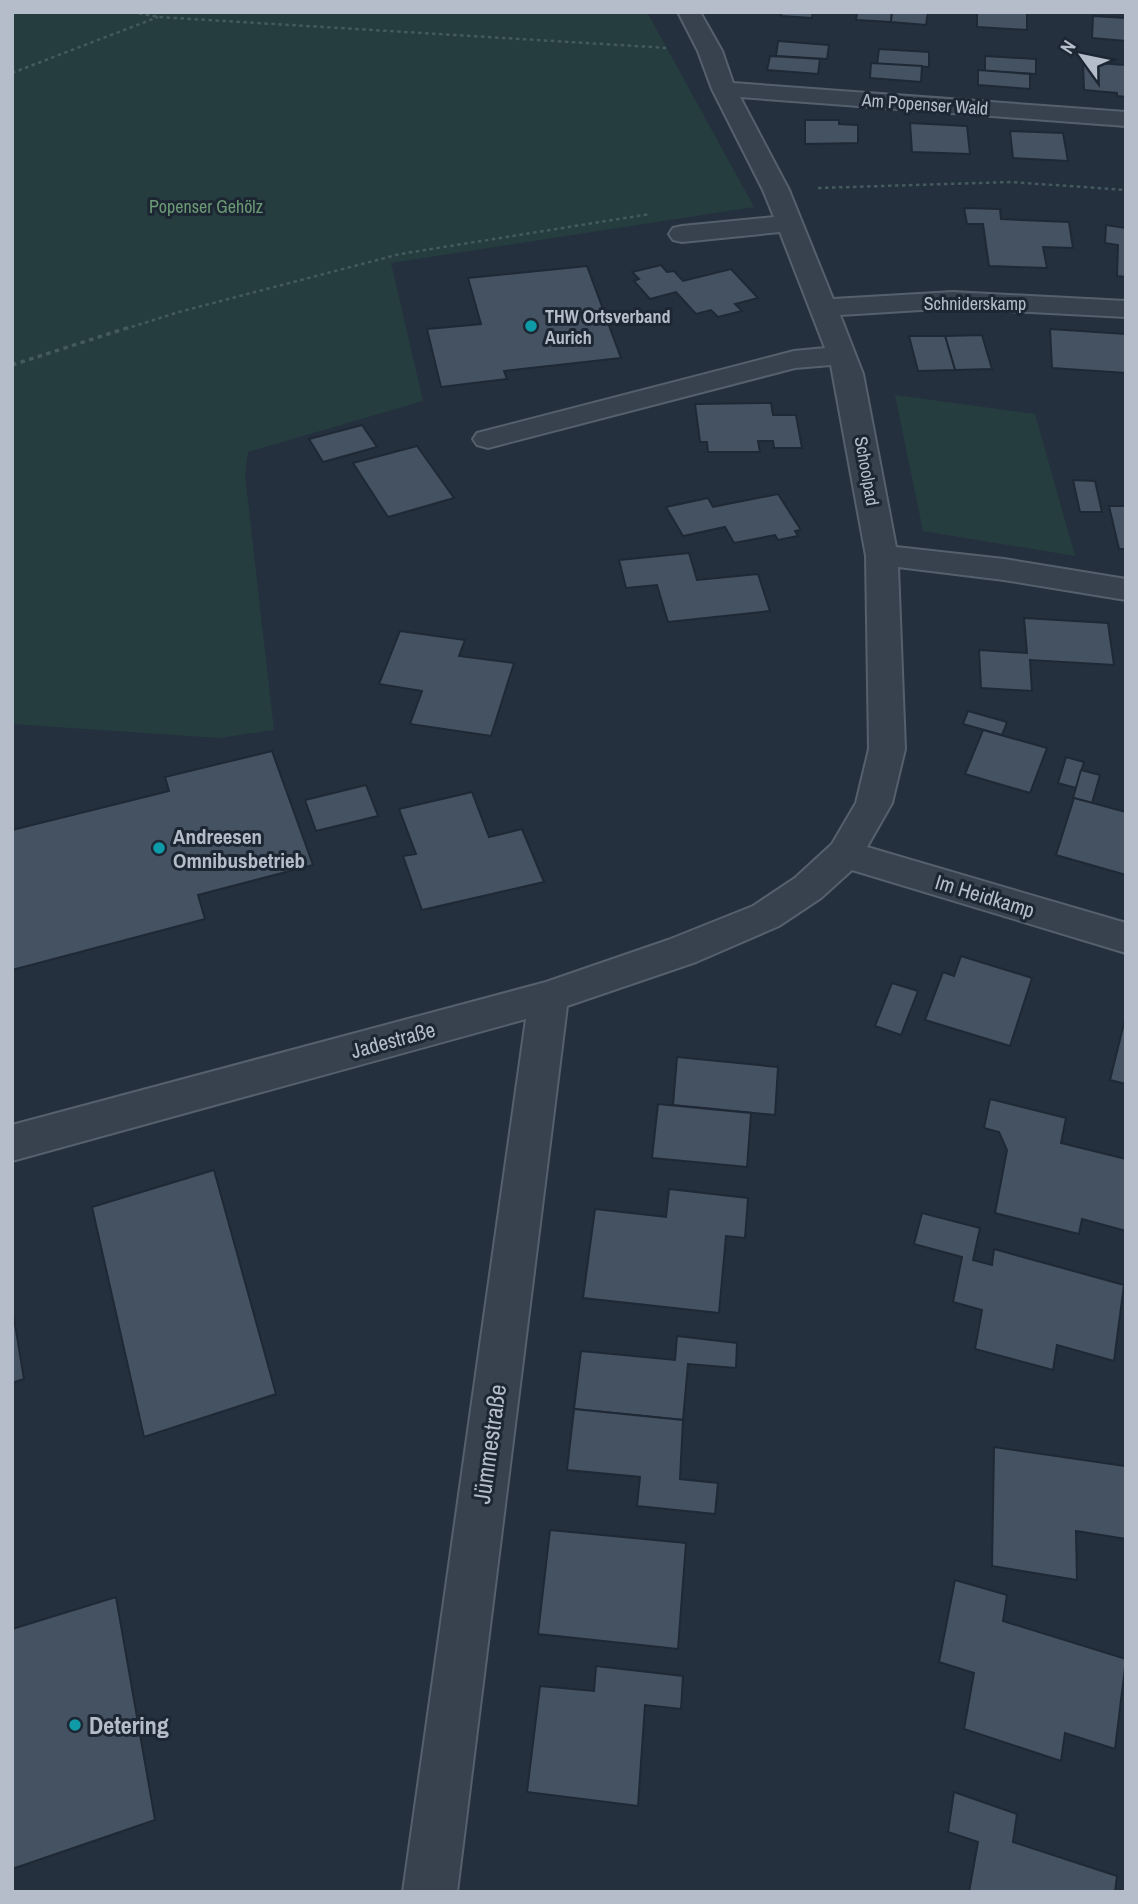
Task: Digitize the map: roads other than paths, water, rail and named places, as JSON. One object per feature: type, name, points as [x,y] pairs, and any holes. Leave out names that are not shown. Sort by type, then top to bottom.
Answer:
[{"type":"street","name":"Schoolpad","points":[[689,12],[710,51],[724,89],[776,190],[849,374],[882,556],[887,748],[874,803],[845,854],[808,888],[766,916]]},
{"type":"street","name":"Am Popenser Wald","points":[[724,89],[1126,120]]},
{"type":"street","points":[[682,234],[789,223]]},
{"type":"street","name":"Schniderskamp","points":[[825,308],[953,300],[1126,309]]},
{"type":"street","points":[[488,439],[794,360],[842,355]]},
{"type":"street","points":[[882,556],[955,561],[1015,569],[1126,590]]},
{"type":"street","name":"Im Heidkamp","points":[[845,854],[1126,938]]},
{"type":"street","name":"Jadestraße","points":[[12,1143],[549,997],[682,951],[766,916]]},
{"type":"street","name":"Jümmestraße","points":[[430,1892],[549,997]]},
{"type":"place","name":"THW Ortsverband Aurich","points":[[531,326]]},
{"type":"place","name":"Andreesen Omnibusbetrieb","points":[[159,848]]},
{"type":"place","name":"Detering","points":[[75,1725]]},
{"type":"park label","name":"Popenser Gehölz","points":[[206,206]]}]
